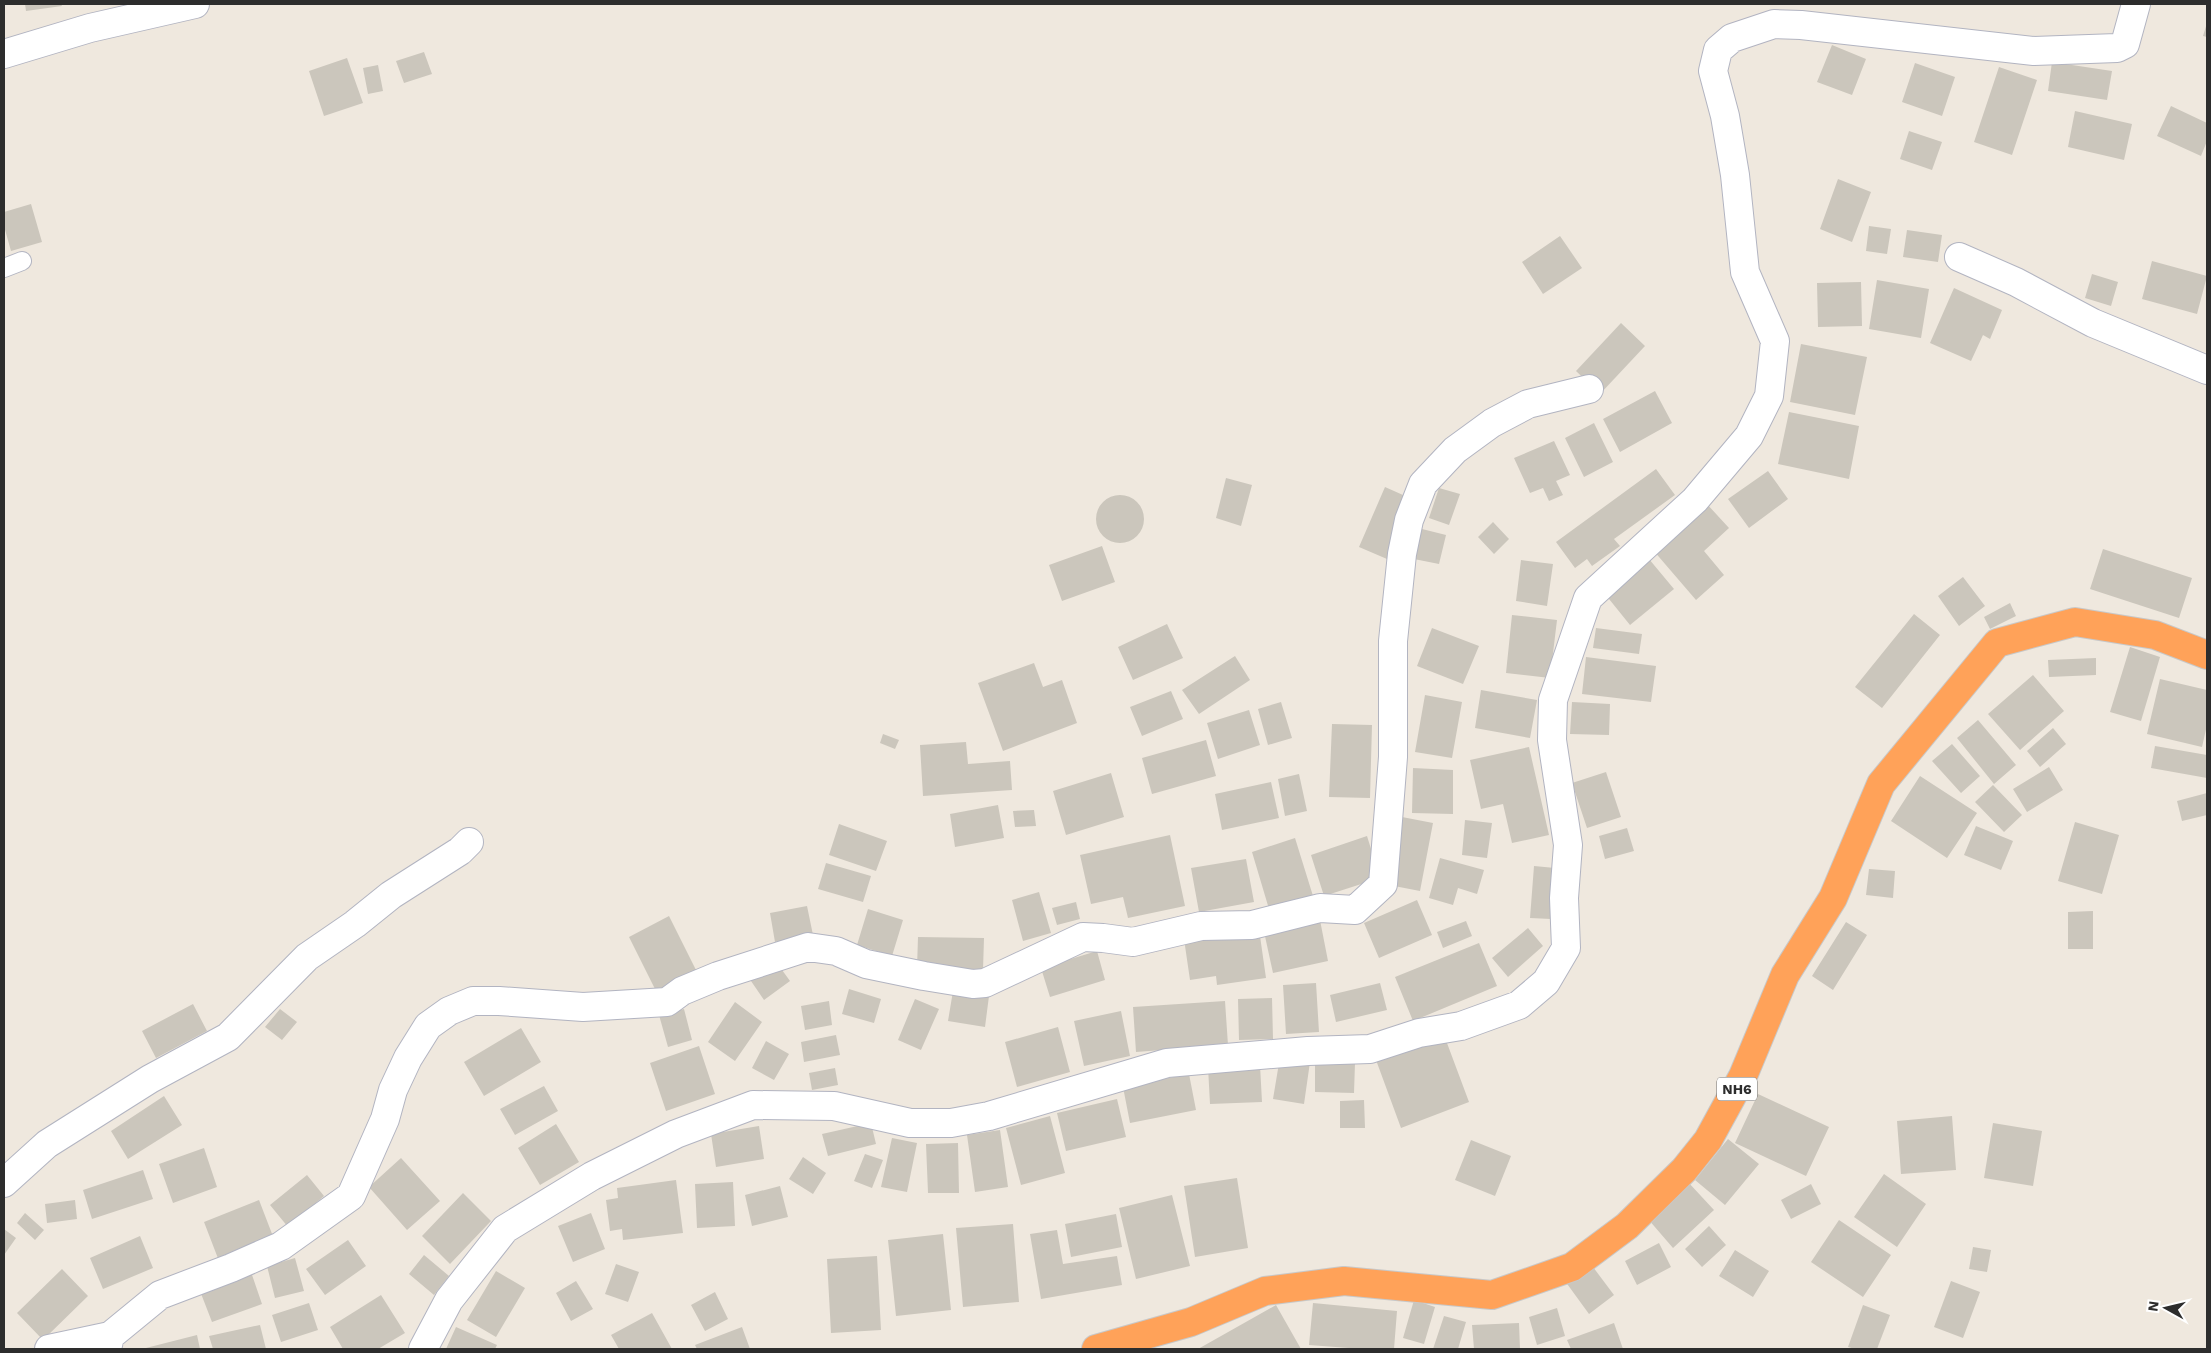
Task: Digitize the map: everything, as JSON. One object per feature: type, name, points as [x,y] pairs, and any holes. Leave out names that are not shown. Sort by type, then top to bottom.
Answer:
[{"type":"highway","name":"NH6","points":[[1096,1349],[1191,1322],[1265,1291],[1344,1281],[1492,1295],[1572,1267],[1627,1226],[1684,1170],[1708,1140],[1744,1076],[1786,975],[1833,898],[1881,784],[1997,643],[2075,622],[2154,635],[2207,655]]},
{"type":"street","points":[[4,54],[90,28],[195,4]]},
{"type":"street","points":[[405,1349],[427,1341],[450,1300],[505,1229],[592,1176],[676,1134],[753,1105],[834,1106],[910,1123],[951,1123],[989,1116],[1167,1063],[1308,1051],[1370,1049],[1419,1033],[1461,1026],[1518,1005],[1546,982],[1566,948],[1564,898],[1568,845],[1552,740],[1553,700],[1588,598],[1696,500],[1749,436],[1769,396],[1775,341],[1745,272],[1735,175],[1725,116],[1713,71],[1718,50],[1732,38],[1774,24],[1801,25],[2034,51],[2117,48],[2125,44],[2136,4]]},
{"type":"street","points":[[1959,257],[2016,282],[2093,322],[2207,370]]},
{"type":"street","points":[[49,1349],[108,1342],[160,1295],[231,1268],[281,1246],[351,1196],[385,1119],[393,1090],[408,1058],[428,1026],[449,1011],[473,1001],[583,1007],[666,1002],[682,991],[718,976],[808,947],[836,951],[866,964],[972,984],[984,982],[1083,938],[1103,938],[1133,942],[1201,926],[1252,925],[1320,908],[1355,910],[1383,884],[1393,757],[1393,641],[1402,554],[1409,520],[1423,484],[1455,450],[1492,423],[1528,404],[1588,389]]},
{"type":"street","points":[[4,1183],[47,1144],[150,1079],[228,1037],[306,957],[355,924],[391,895],[470,842]]},
{"type":"lane","points":[[4,268],[22,261]]},
{"type":"building","points":[[25,4],[61,4],[62,6],[26,11]]},
{"type":"building","points":[[2207,23],[2207,37],[2203,36]]},
{"type":"building","points":[[1832,45],[1866,59],[1852,95],[1817,82]]},
{"type":"building","points":[[424,52],[432,74],[404,83],[396,61]]},
{"type":"building","points":[[347,58],[363,103],[324,116],[309,71]]},
{"type":"building","points":[[2052,62],[2112,71],[2107,100],[2048,91]]},
{"type":"building","points":[[1915,63],[1955,77],[1942,116],[1902,102]]},
{"type":"building","points":[[378,65],[383,91],[368,94],[363,68]]},
{"type":"building","points":[[1999,67],[2037,80],[2012,155],[1974,142]]},
{"type":"building","points":[[2171,106],[2207,123],[2207,141],[2201,156],[2157,136]]},
{"type":"building","points":[[2075,111],[2132,124],[2124,160],[2068,147]]},
{"type":"building","points":[[1909,131],[1942,142],[1932,170],[1900,159]]},
{"type":"building","points":[[1838,179],[1871,192],[1852,242],[1820,229]]},
{"type":"building","points":[[31,204],[42,242],[11,251],[4,226],[4,212]]},
{"type":"building","points":[[1869,226],[1891,229],[1887,254],[1866,251]]},
{"type":"building","points":[[1907,230],[1942,235],[1938,262],[1903,257]]},
{"type":"building","points":[[1560,236],[1582,268],[1543,294],[1522,262]]},
{"type":"building","points":[[2152,261],[2207,276],[2197,314],[2142,299]]},
{"type":"building","points":[[2092,274],[2118,282],[2111,306],[2085,298]]},
{"type":"building","points":[[1877,280],[1929,289],[1921,338],[1869,329]]},
{"type":"building","points":[[1861,282],[1862,326],[1818,327],[1817,283]]},
{"type":"building","points":[[1954,288],[2002,310],[1990,339],[1983,335],[1971,361],[1930,343]]},
{"type":"building","points":[[1621,323],[1645,346],[1600,394],[1576,371]]},
{"type":"building","points":[[1801,344],[1867,357],[1855,415],[1790,402]]},
{"type":"building","points":[[1655,391],[1672,423],[1620,452],[1603,419]]},
{"type":"building","points":[[1789,412],[1859,426],[1849,479],[1778,464]]},
{"type":"building","points":[[1594,423],[1613,462],[1584,477],[1565,438]]},
{"type":"building","points":[[1554,441],[1570,475],[1556,481],[1563,495],[1549,501],[1543,488],[1530,493],[1514,458]]},
{"type":"building","points":[[1656,469],[1675,495],[1614,539],[1620,546],[1592,566],[1587,559],[1575,568],[1556,542]]},
{"type":"building","points":[[1768,471],[1788,499],[1749,528],[1728,499]]},
{"type":"building","points":[[1226,478],[1252,485],[1241,526],[1216,518]]},
{"type":"building","points":[[1385,487],[1412,499],[1387,559],[1359,547]]},
{"type":"building","points":[[1439,488],[1460,494],[1449,525],[1429,518]]},
{"type":"building","points":[[1120,495],[1129,497],[1137,502],[1142,510],[1144,519],[1142,528],[1137,536],[1129,541],[1120,543],[1111,541],[1103,536],[1098,528],[1096,519],[1098,510],[1103,502],[1111,497]]},
{"type":"building","points":[[1706,503],[1729,528],[1704,551],[1724,575],[1696,600],[1653,550]]},
{"type":"building","points":[[1493,522],[1509,539],[1494,554],[1478,537]]},
{"type":"building","points":[[1422,529],[1446,535],[1439,564],[1414,559]]},
{"type":"building","points":[[1102,546],[1115,582],[1062,601],[1049,565]]},
{"type":"building","points":[[2103,549],[2192,578],[2179,618],[2090,589]]},
{"type":"building","points":[[1649,559],[1674,589],[1630,625],[1605,594]]},
{"type":"building","points":[[1521,560],[1553,564],[1547,606],[1516,601]]},
{"type":"building","points":[[1963,577],[1985,606],[1959,626],[1938,596]]},
{"type":"building","points":[[2010,603],[2016,616],[1990,629],[1984,617]]},
{"type":"building","points":[[1914,614],[1940,635],[1882,708],[1855,687]]},
{"type":"building","points":[[1512,615],[1557,620],[1550,678],[1506,673]]},
{"type":"building","points":[[1167,624],[1183,658],[1133,680],[1118,647]]},
{"type":"building","points":[[1432,628],[1479,646],[1463,684],[1417,666]]},
{"type":"building","points":[[1596,628],[1642,634],[1639,654],[1593,648]]},
{"type":"building","points":[[2130,647],[2160,657],[2141,721],[2110,712]]},
{"type":"building","points":[[1235,656],[1250,680],[1199,714],[1182,690]]},
{"type":"building","points":[[1586,657],[1656,666],[1651,702],[1582,694]]},
{"type":"building","points":[[2096,658],[2096,675],[2049,677],[2048,660]]},
{"type":"building","points":[[1034,663],[1043,687],[1062,680],[1077,723],[1003,751],[978,683]]},
{"type":"building","points":[[2033,675],[2064,711],[2020,750],[1988,714]]},
{"type":"building","points":[[2160,679],[2207,690],[2207,725],[2202,747],[2147,734]]},
{"type":"building","points":[[1481,690],[1537,700],[1530,738],[1475,728]]},
{"type":"building","points":[[1171,691],[1183,719],[1142,736],[1130,707]]},
{"type":"building","points":[[1425,695],[1462,702],[1452,758],[1415,752]]},
{"type":"building","points":[[1281,702],[1292,738],[1268,745],[1258,709]]},
{"type":"building","points":[[1572,702],[1610,704],[1609,735],[1570,734]]},
{"type":"building","points":[[1249,710],[1260,745],[1218,759],[1207,723]]},
{"type":"building","points":[[1978,720],[2016,765],[1994,784],[1957,738]]},
{"type":"building","points":[[1332,724],[1372,725],[1370,798],[1329,797]]},
{"type":"building","points":[[2053,728],[2066,744],[2040,767],[2027,751]]},
{"type":"building","points":[[883,734],[899,740],[895,749],[880,743]]},
{"type":"building","points":[[1206,740],[1216,776],[1152,794],[1142,758]]},
{"type":"building","points":[[966,742],[968,764],[1010,761],[1012,790],[923,796],[920,745]]},
{"type":"building","points":[[1952,744],[1980,776],[1961,793],[1932,761]]},
{"type":"building","points":[[2155,746],[2207,755],[2207,778],[2151,768]]},
{"type":"building","points":[[1529,747],[1549,835],[1512,843],[1503,804],[1481,809],[1470,760]]},
{"type":"building","points":[[2049,767],[2063,790],[2027,812],[2013,789]]},
{"type":"building","points":[[1413,768],[1453,770],[1453,814],[1412,813]]},
{"type":"building","points":[[1606,772],[1621,817],[1587,828],[1572,783]]},
{"type":"building","points":[[1111,773],[1124,817],[1066,835],[1053,791]]},
{"type":"building","points":[[1299,774],[1307,811],[1285,816],[1278,779]]},
{"type":"building","points":[[1920,776],[1977,813],[1947,858],[1891,821]]},
{"type":"building","points":[[1271,782],[1279,818],[1222,830],[1215,794]]},
{"type":"building","points":[[1993,785],[2022,815],[2004,832],[1975,802]]},
{"type":"building","points":[[2207,793],[2207,815],[2182,821],[2177,801]]},
{"type":"building","points":[[998,805],[1004,838],[955,847],[950,814]]},
{"type":"building","points":[[1034,810],[1036,826],[1015,827],[1013,811]]},
{"type":"building","points":[[1402,817],[1433,823],[1420,891],[1389,885]]},
{"type":"building","points":[[1465,820],[1492,823],[1487,858],[1462,855]]},
{"type":"building","points":[[2075,822],[2119,835],[2102,894],[2058,881]]},
{"type":"building","points":[[839,824],[887,841],[876,871],[829,855]]},
{"type":"building","points":[[1976,826],[2013,841],[2001,870],[1964,855]]},
{"type":"building","points":[[1627,828],[1634,851],[1605,859],[1599,836]]},
{"type":"building","points":[[1170,835],[1185,906],[1128,918],[1123,897],[1091,904],[1080,855]]},
{"type":"building","points":[[1367,836],[1380,878],[1324,896],[1311,855]]},
{"type":"building","points":[[1295,838],[1313,896],[1269,909],[1252,852]]},
{"type":"building","points":[[1440,858],[1484,870],[1477,894],[1458,888],[1453,905],[1429,898]]},
{"type":"building","points":[[1246,859],[1254,902],[1199,912],[1191,868]]},
{"type":"building","points":[[826,863],[871,876],[863,902],[818,889]]},
{"type":"building","points":[[1534,866],[1555,868],[1551,919],[1530,918]]},
{"type":"building","points":[[1869,869],[1895,871],[1893,898],[1866,895]]},
{"type":"building","points":[[1039,892],[1051,933],[1023,941],[1012,900]]},
{"type":"building","points":[[1417,900],[1432,935],[1379,958],[1364,923]]},
{"type":"building","points":[[1076,902],[1080,919],[1057,925],[1052,908]]},
{"type":"building","points":[[807,906],[813,935],[775,942],[770,913]]},
{"type":"building","points":[[868,909],[903,920],[892,956],[857,945]]},
{"type":"building","points":[[2093,911],[2093,949],[2068,949],[2068,912]]},
{"type":"building","points":[[1319,915],[1328,961],[1273,973],[1263,927]]},
{"type":"building","points":[[669,916],[697,972],[657,993],[629,937]]},
{"type":"building","points":[[1466,921],[1472,936],[1443,948],[1437,932]]},
{"type":"building","points":[[1846,922],[1867,935],[1833,990],[1812,976]]},
{"type":"building","points":[[1528,928],[1543,946],[1508,977],[1492,958]]},
{"type":"building","points":[[1259,929],[1266,978],[1217,985],[1216,976],[1190,980],[1184,939]]},
{"type":"building","points":[[918,937],[984,938],[983,970],[917,968]]},
{"type":"building","points":[[1479,943],[1497,986],[1413,1021],[1395,977]]},
{"type":"building","points":[[1097,951],[1105,980],[1050,997],[1041,968]]},
{"type":"building","points":[[777,963],[790,981],[764,1000],[751,981]]},
{"type":"building","points":[[1316,983],[1319,1032],[1286,1034],[1283,985]]},
{"type":"building","points":[[1380,983],[1387,1010],[1336,1022],[1330,995]]},
{"type":"building","points":[[849,989],[881,999],[874,1023],[842,1014]]},
{"type":"building","points":[[953,991],[989,996],[985,1027],[948,1021]]},
{"type":"building","points":[[1272,998],[1273,1039],[1239,1040],[1238,999]]},
{"type":"building","points":[[915,999],[939,1009],[921,1050],[898,1040]]},
{"type":"building","points":[[829,1001],[832,1025],[805,1030],[801,1006]]},
{"type":"building","points":[[1225,1001],[1228,1045],[1136,1052],[1133,1007]]},
{"type":"building","points":[[735,1002],[762,1022],[735,1061],[708,1042]]},
{"type":"building","points":[[193,1004],[207,1031],[156,1058],[142,1031]]},
{"type":"building","points":[[280,1009],[297,1022],[282,1040],[265,1027]]},
{"type":"building","points":[[684,1009],[692,1040],[668,1047],[659,1015]]},
{"type":"building","points":[[1121,1011],[1130,1056],[1084,1066],[1074,1021]]},
{"type":"building","points":[[1058,1027],[1070,1072],[1017,1087],[1005,1042]]},
{"type":"building","points":[[521,1028],[541,1062],[484,1096],[464,1062]]},
{"type":"building","points":[[836,1035],[840,1055],[804,1062],[801,1042]]},
{"type":"building","points":[[1444,1035],[1469,1102],[1401,1128],[1376,1060]]},
{"type":"building","points":[[766,1041],[789,1054],[774,1080],[752,1068]]},
{"type":"building","points":[[699,1046],[715,1094],[666,1111],[650,1063]]},
{"type":"building","points":[[1280,1057],[1310,1062],[1304,1104],[1273,1099]]},
{"type":"building","points":[[1315,1061],[1355,1063],[1354,1093],[1315,1092]]},
{"type":"building","points":[[1260,1065],[1262,1102],[1210,1104],[1208,1067]]},
{"type":"building","points":[[835,1068],[838,1085],[812,1090],[809,1073]]},
{"type":"building","points":[[1189,1074],[1196,1110],[1130,1123],[1123,1087]]},
{"type":"building","points":[[544,1086],[558,1111],[515,1135],[500,1109]]},
{"type":"building","points":[[1758,1094],[1829,1127],[1806,1176],[1735,1143]]},
{"type":"building","points":[[164,1096],[182,1125],[128,1159],[111,1131]]},
{"type":"building","points":[[1117,1099],[1126,1137],[1066,1151],[1057,1113]]},
{"type":"building","points":[[1364,1100],[1365,1128],[1340,1128],[1340,1101]]},
{"type":"building","points":[[1050,1116],[1065,1173],[1021,1185],[1006,1128]]},
{"type":"building","points":[[1952,1116],[1956,1170],[1901,1174],[1897,1121]]},
{"type":"building","points":[[871,1123],[876,1144],[828,1156],[822,1134]]},
{"type":"building","points":[[1993,1123],[2042,1131],[2033,1186],[1984,1178]]},
{"type":"building","points":[[556,1124],[579,1162],[540,1185],[518,1148]]},
{"type":"building","points":[[759,1126],[764,1159],[716,1167],[711,1134]]},
{"type":"building","points":[[1000,1130],[1008,1187],[975,1192],[967,1135]]},
{"type":"building","points":[[892,1138],[917,1143],[907,1192],[881,1187]]},
{"type":"building","points":[[1728,1139],[1759,1164],[1725,1205],[1695,1180]]},
{"type":"building","points":[[1471,1140],[1511,1156],[1495,1196],[1455,1180]]},
{"type":"building","points":[[958,1143],[959,1193],[928,1193],[926,1144]]},
{"type":"building","points":[[204,1148],[217,1187],[173,1203],[159,1164]]},
{"type":"building","points":[[865,1154],[883,1160],[872,1188],[854,1181]]},
{"type":"building","points":[[803,1157],[826,1173],[813,1194],[789,1179]]},
{"type":"building","points":[[401,1158],[440,1201],[407,1230],[369,1187]]},
{"type":"building","points":[[143,1170],[153,1199],[92,1219],[83,1190]]},
{"type":"building","points":[[1884,1174],[1926,1204],[1897,1247],[1854,1217]]},
{"type":"building","points":[[307,1175],[324,1196],[288,1227],[270,1205]]},
{"type":"building","points":[[1237,1178],[1248,1248],[1195,1257],[1184,1186]]},
{"type":"building","points":[[676,1180],[683,1233],[623,1240],[622,1229],[610,1231],[606,1200],[618,1198],[617,1188]]},
{"type":"building","points":[[733,1182],[735,1226],[697,1228],[695,1184]]},
{"type":"building","points":[[1688,1182],[1714,1210],[1673,1248],[1648,1219]]},
{"type":"building","points":[[1811,1184],[1821,1204],[1791,1219],[1781,1200]]},
{"type":"building","points":[[780,1186],[788,1217],[752,1226],[745,1195]]},
{"type":"building","points":[[463,1193],[491,1221],[450,1264],[422,1236]]},
{"type":"building","points":[[1172,1195],[1190,1266],[1136,1279],[1119,1208]]},
{"type":"building","points":[[75,1200],[77,1219],[47,1223],[45,1204]]},
{"type":"building","points":[[259,1200],[274,1239],[219,1261],[204,1222]]},
{"type":"building","points":[[25,1213],[44,1230],[35,1240],[17,1223]]},
{"type":"building","points":[[591,1213],[605,1249],[573,1262],[558,1226]]},
{"type":"building","points":[[1116,1214],[1122,1247],[1071,1257],[1065,1224]]},
{"type":"building","points":[[1839,1220],[1891,1255],[1863,1297],[1811,1262]]},
{"type":"building","points":[[1013,1224],[1019,1302],[963,1307],[956,1228]]},
{"type":"building","points":[[1709,1226],[1726,1245],[1702,1267],[1685,1249]]},
{"type":"building","points":[[4,1229],[16,1238],[4,1255]]},
{"type":"building","points":[[1057,1230],[1063,1264],[1117,1256],[1122,1285],[1041,1299],[1030,1234]]},
{"type":"building","points":[[943,1234],[951,1310],[896,1316],[888,1240]]},
{"type":"building","points":[[140,1236],[153,1268],[103,1289],[90,1258]]},
{"type":"building","points":[[348,1240],[366,1266],[325,1295],[306,1269]]},
{"type":"building","points":[[1659,1243],[1671,1267],[1637,1285],[1625,1261]]},
{"type":"building","points":[[1973,1247],[1991,1250],[1987,1272],[1969,1269]]},
{"type":"building","points":[[1735,1250],[1769,1271],[1753,1297],[1719,1276]]},
{"type":"building","points":[[424,1255],[449,1276],[434,1295],[409,1274]]},
{"type":"building","points":[[877,1256],[881,1330],[831,1333],[827,1259]]},
{"type":"building","points":[[295,1258],[304,1291],[275,1298],[267,1266]]},
{"type":"building","points":[[1590,1263],[1614,1295],[1589,1314],[1565,1281]]},
{"type":"building","points":[[616,1264],[639,1272],[628,1302],[605,1294]]},
{"type":"building","points":[[62,1269],[88,1296],[43,1340],[17,1313]]},
{"type":"building","points":[[496,1271],[525,1288],[496,1337],[467,1320]]},
{"type":"building","points":[[251,1272],[262,1304],[212,1322],[200,1291]]},
{"type":"building","points":[[576,1281],[593,1309],[571,1321],[556,1293]]},
{"type":"building","points":[[1951,1281],[1980,1292],[1963,1338],[1934,1327]]},
{"type":"building","points":[[715,1292],[728,1319],[705,1331],[691,1305]]},
{"type":"building","points":[[381,1295],[405,1333],[378,1349],[343,1349],[330,1327]]},
{"type":"building","points":[[1414,1300],[1435,1307],[1424,1344],[1403,1338]]},
{"type":"building","points":[[309,1303],[318,1330],[281,1342],[272,1315]]},
{"type":"building","points":[[1313,1303],[1397,1311],[1394,1349],[1362,1349],[1309,1345]]},
{"type":"building","points":[[1276,1305],[1301,1349],[1198,1349]]},
{"type":"building","points":[[1863,1305],[1890,1315],[1877,1349],[1855,1349],[1848,1347]]},
{"type":"building","points":[[1557,1308],[1565,1336],[1537,1345],[1529,1317]]},
{"type":"building","points":[[652,1313],[672,1349],[619,1349],[611,1335]]},
{"type":"building","points":[[1444,1316],[1466,1322],[1458,1349],[1433,1349]]},
{"type":"building","points":[[1519,1323],[1520,1349],[1474,1349],[1472,1325]]},
{"type":"building","points":[[1614,1323],[1623,1349],[1571,1349],[1567,1340]]},
{"type":"building","points":[[260,1325],[266,1349],[213,1349],[209,1336]]},
{"type":"building","points":[[456,1327],[497,1345],[495,1349],[446,1349]]},
{"type":"building","points":[[742,1327],[750,1349],[697,1349],[695,1345]]},
{"type":"building","points":[[197,1335],[200,1349],[142,1349]]}]
